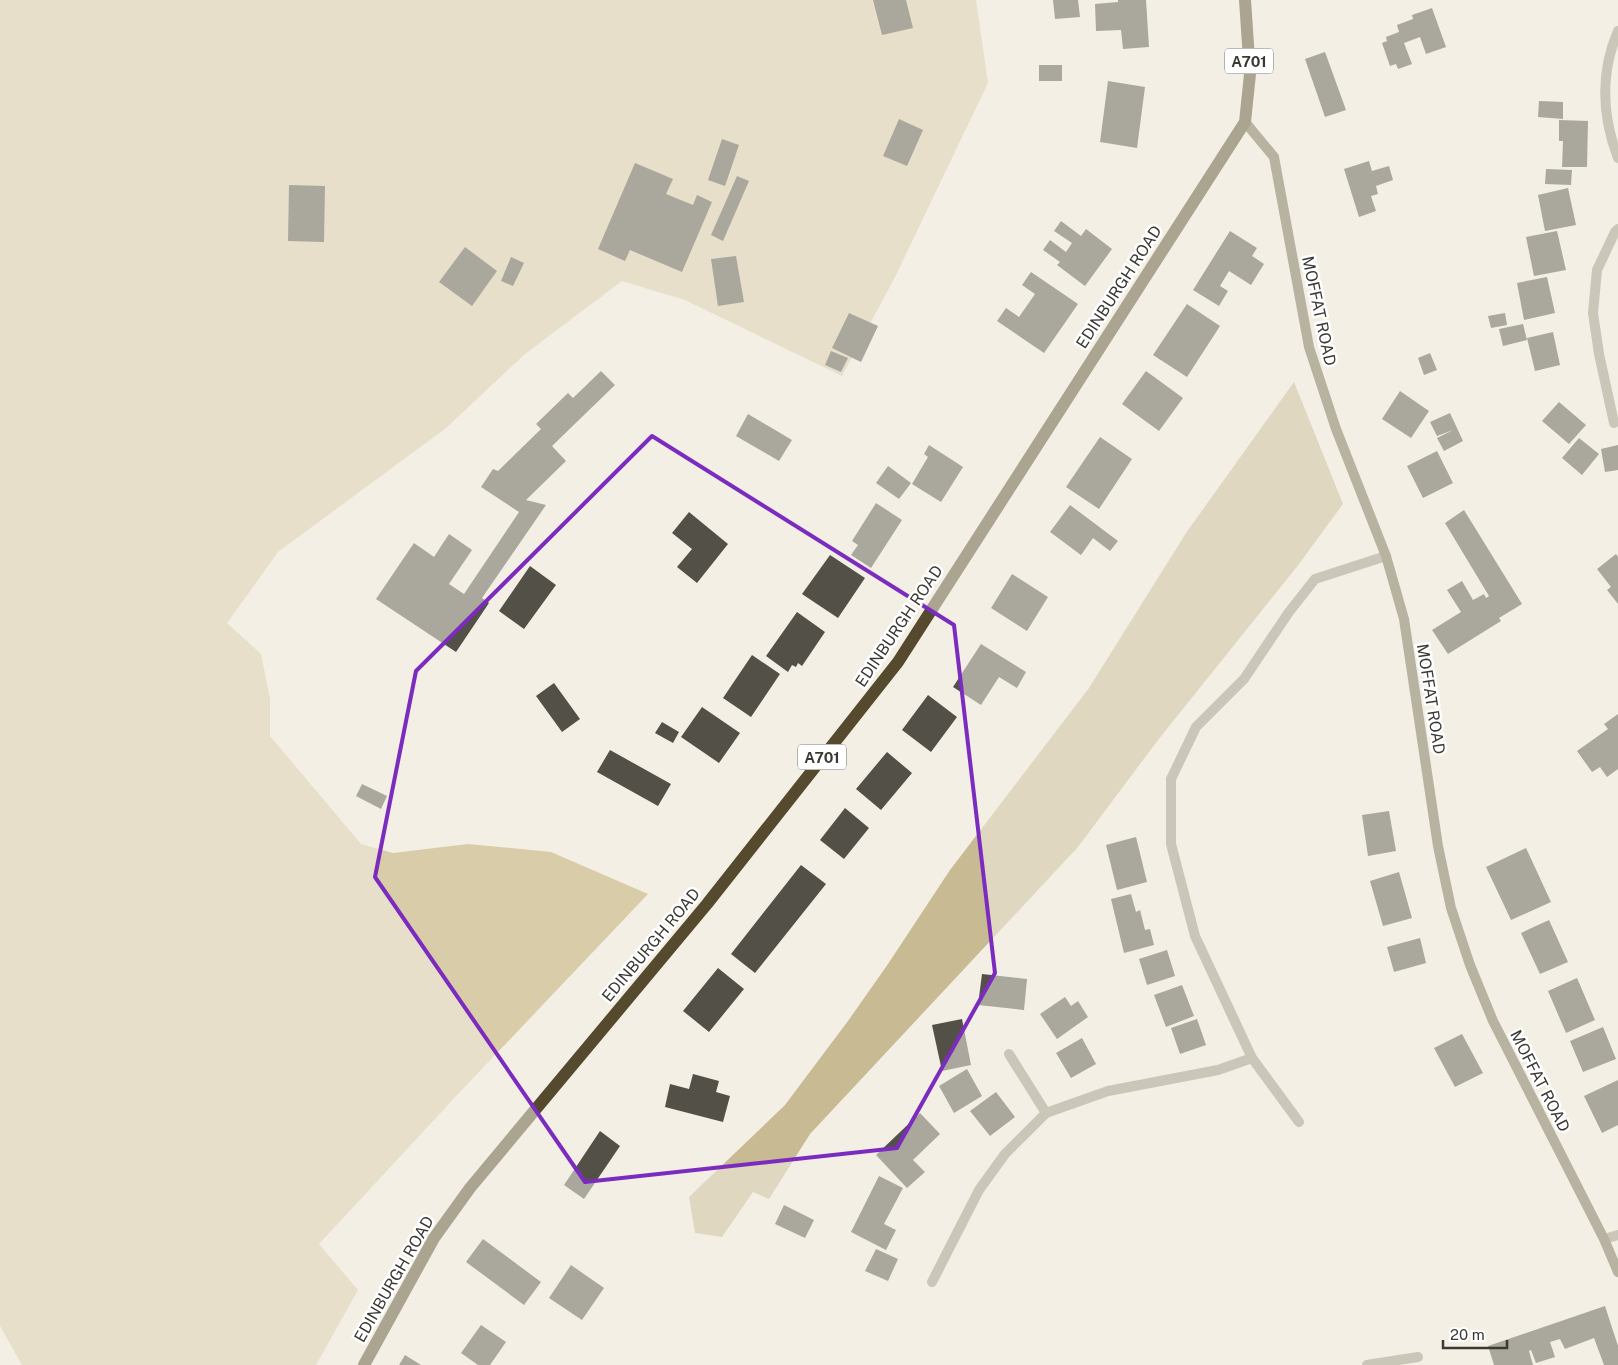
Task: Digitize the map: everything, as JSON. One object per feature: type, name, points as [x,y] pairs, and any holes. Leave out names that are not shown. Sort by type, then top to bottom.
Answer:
[{"type":"main road","name":"EDINBURGH ROAD","points":[[364,1365],[434,1238],[470,1188],[707,904],[898,662],[1245,122],[1250,74],[1245,0]]},
{"type":"street","points":[[1618,31],[1610,50],[1604,84],[1607,117],[1618,158]]},
{"type":"street","name":"MOFFAT ROAD","points":[[1245,122],[1274,157],[1312,356],[1336,429],[1386,556],[1404,619],[1438,846],[1451,908],[1470,965],[1493,1021],[1604,1239],[1618,1272]]},
{"type":"street","points":[[1614,423],[1599,354],[1594,313],[1597,270],[1618,229]]},
{"type":"street","points":[[1299,1122],[1252,1058],[1195,936],[1171,844],[1171,779],[1196,727],[1244,679],[1289,612],[1315,579],[1386,556]]},
{"type":"street","points":[[1009,1054],[1046,1114]]},
{"type":"street","points":[[932,1282],[979,1190],[1005,1154],[1046,1114],[1108,1092],[1218,1070],[1252,1058]]},
{"type":"street","points":[[1604,1239],[1618,1234]]},
{"type":"street","points":[[1367,1365],[1418,1357]]},
{"type":"highlighted area","points":[[652,436],[954,625],[995,973],[897,1148],[585,1182],[375,877],[416,671]]},
{"type":"shaded area","points":[[0,0],[976,0],[988,83],[894,279],[842,376],[685,300],[622,281],[525,354],[446,428],[278,552],[227,623],[261,654],[270,699],[270,736],[361,844],[393,853],[468,844],[551,852],[648,894],[319,1244],[358,1290],[316,1365],[22,1365],[0,1326]]},
{"type":"shaded area","points":[[1294,382],[1343,504],[1299,564],[1158,740],[1078,847],[810,1134],[769,1199],[753,1192],[722,1237],[695,1233],[689,1197],[785,1105],[848,1021],[950,870],[1089,688],[1186,533]]},
{"type":"building","points":[[873,0],[906,0],[913,28],[882,35]]},
{"type":"building","points":[[1053,0],[1078,0],[1080,17],[1055,19]]},
{"type":"building","points":[[1118,0],[1146,0],[1149,47],[1123,49],[1121,30],[1096,31],[1095,4],[1118,2]]},
{"type":"building","points":[[1432,8],[1446,47],[1426,54],[1420,37],[1404,43],[1412,64],[1398,69],[1396,64],[1390,66],[1382,43],[1387,41],[1386,37],[1399,32],[1397,25],[1413,19],[1412,15]]},
{"type":"building","points":[[1325,52],[1346,110],[1325,117],[1305,59]]},
{"type":"building","points":[[1039,65],[1062,65],[1062,81],[1039,81]]},
{"type":"building","points":[[1108,81],[1145,87],[1137,148],[1100,142]]},
{"type":"building","points":[[1539,101],[1563,102],[1563,119],[1538,117]]},
{"type":"building","points":[[899,119],[923,130],[907,166],[883,156]]},
{"type":"building","points":[[1559,120],[1588,121],[1587,167],[1562,167],[1563,141],[1559,141]]},
{"type":"building","points":[[722,139],[739,145],[725,186],[708,180]]},
{"type":"building","points":[[1369,161],[1372,171],[1389,166],[1393,180],[1376,186],[1378,194],[1371,196],[1376,211],[1359,217],[1344,169]]},
{"type":"building","points":[[635,163],[673,179],[666,194],[693,205],[697,195],[712,202],[682,272],[630,250],[625,261],[598,249]]},
{"type":"building","points":[[1546,169],[1572,170],[1571,185],[1545,184]]},
{"type":"building","points":[[737,176],[749,181],[723,241],[711,235]]},
{"type":"building","points":[[289,185],[325,186],[324,242],[288,241]]},
{"type":"building","points":[[1568,188],[1576,225],[1545,231],[1538,195]]},
{"type":"building","points":[[1061,221],[1081,236],[1086,229],[1112,249],[1085,286],[1057,265],[1060,262],[1043,250],[1050,240],[1066,252],[1072,243],[1054,231]]},
{"type":"building","points":[[1230,231],[1257,248],[1252,256],[1264,264],[1251,285],[1229,271],[1220,286],[1228,291],[1219,306],[1193,290]]},
{"type":"building","points":[[1557,231],[1566,270],[1534,276],[1526,237]]},
{"type":"building","points":[[465,247],[497,271],[472,306],[439,282]]},
{"type":"building","points":[[736,256],[744,302],[718,306],[711,259]]},
{"type":"building","points":[[511,257],[524,263],[513,286],[501,281]]},
{"type":"building","points":[[1031,272],[1078,304],[1044,353],[997,321],[1006,308],[1019,317],[1035,294],[1022,285]]},
{"type":"building","points":[[1547,277],[1555,313],[1524,320],[1517,283]]},
{"type":"building","points":[[1187,304],[1220,326],[1187,377],[1153,355]]},
{"type":"building","points":[[849,313],[878,326],[861,362],[832,348]]},
{"type":"building","points":[[1505,313],[1507,325],[1491,328],[1488,316]]},
{"type":"building","points":[[1523,324],[1527,340],[1503,346],[1499,329]]},
{"type":"building","points":[[1553,332],[1560,365],[1535,371],[1527,338]]},
{"type":"building","points":[[831,351],[848,358],[841,372],[825,365]]},
{"type":"building","points":[[1430,353],[1437,370],[1424,375],[1418,358]]},
{"type":"building","points":[[601,371],[615,385],[552,446],[566,461],[526,500],[546,505],[482,598],[489,603],[456,652],[376,599],[414,543],[434,557],[449,534],[472,550],[449,584],[464,594],[519,512],[481,487],[493,469],[498,471],[541,429],[536,424],[568,393],[573,398]]},
{"type":"building","points":[[1146,371],[1183,398],[1159,431],[1122,404]]},
{"type":"building","points":[[1400,391],[1429,411],[1411,438],[1382,419]]},
{"type":"building","points":[[1559,402],[1586,425],[1569,444],[1542,421]]},
{"type":"building","points":[[1450,413],[1463,441],[1444,451],[1437,438],[1453,430],[1437,436],[1430,422]]},
{"type":"building","points":[[748,414],[792,440],[779,461],[736,436]]},
{"type":"building","points":[[1100,437],[1132,459],[1099,509],[1066,487]]},
{"type":"building","points":[[1579,438],[1599,454],[1582,475],[1562,458]]},
{"type":"building","points":[[929,445],[963,467],[941,502],[912,484],[928,457],[924,454]]},
{"type":"building","points":[[1618,445],[1618,470],[1605,472],[1601,449]]},
{"type":"building","points":[[1437,451],[1453,483],[1423,498],[1407,466]]},
{"type":"building","points":[[888,466],[911,483],[899,499],[876,483]]},
{"type":"building","points":[[876,503],[902,520],[871,568],[851,555],[858,545],[852,541]]},
{"type":"building","points":[[1070,505],[1118,541],[1110,551],[1093,538],[1081,555],[1050,532]]},
{"type":"building","points":[[1464,510],[1522,604],[1499,618],[1501,621],[1448,654],[1432,630],[1461,612],[1447,590],[1462,581],[1473,600],[1484,594],[1486,598],[1489,596],[1445,523]]},
{"type":"building","points":[[689,512],[728,544],[697,583],[677,567],[692,549],[672,533]]},
{"type":"building","points":[[1616,554],[1618,557],[1618,604],[1607,590],[1611,587],[1597,569]]},
{"type":"building","points":[[830,555],[865,578],[838,618],[802,594]]},
{"type":"building","points":[[530,566],[556,585],[524,629],[499,611]]},
{"type":"building","points":[[1012,574],[1048,597],[1027,631],[991,608]]},
{"type":"building","points":[[797,612],[825,632],[802,666],[798,663],[796,667],[792,665],[788,672],[766,656]]},
{"type":"building","points":[[981,644],[1026,672],[1017,688],[999,677],[981,705],[953,687]]},
{"type":"building","points":[[752,655],[780,674],[751,717],[723,698]]},
{"type":"building","points":[[554,683],[580,719],[562,732],[536,696]]},
{"type":"building","points":[[928,695],[957,717],[931,752],[902,730]]},
{"type":"building","points":[[702,707],[740,733],[719,763],[681,737]]},
{"type":"building","points":[[1618,714],[1618,769],[1607,777],[1600,767],[1592,772],[1577,751],[1608,729],[1604,724]]},
{"type":"building","points":[[662,722],[679,732],[673,743],[655,733]]},
{"type":"building","points":[[610,750],[671,784],[658,806],[597,772]]},
{"type":"building","points":[[887,752],[912,773],[881,810],[856,789]]},
{"type":"building","points":[[362,784],[387,796],[381,809],[356,796]]},
{"type":"building","points":[[845,808],[869,828],[844,859],[820,840]]},
{"type":"building","points":[[1389,811],[1396,851],[1368,856],[1362,815]]},
{"type":"building","points":[[1136,837],[1147,882],[1117,890],[1106,845]]},
{"type":"building","points":[[1526,848],[1551,902],[1511,920],[1486,867]]},
{"type":"building","points":[[801,865],[826,884],[755,973],[731,954]]},
{"type":"building","points":[[1399,872],[1412,918],[1383,926],[1370,881]]},
{"type":"building","points":[[1131,894],[1136,912],[1140,910],[1145,930],[1150,929],[1154,945],[1124,953],[1111,899]]},
{"type":"building","points":[[1549,920],[1568,962],[1540,974],[1521,933]]},
{"type":"building","points":[[1420,938],[1426,963],[1394,972],[1387,947]]},
{"type":"building","points":[[1167,950],[1175,976],[1147,985],[1139,959]]},
{"type":"building","points":[[718,968],[744,989],[709,1032],[683,1011]]},
{"type":"building","points":[[982,974],[1027,979],[1024,1010],[978,1005]]},
{"type":"building","points":[[1577,978],[1595,1020],[1566,1033],[1548,991]]},
{"type":"building","points":[[1182,985],[1194,1016],[1166,1027],[1154,995]]},
{"type":"building","points":[[1065,997],[1071,1006],[1078,1001],[1088,1017],[1057,1039],[1040,1014]]},
{"type":"building","points":[[962,1019],[971,1065],[942,1071],[932,1025]]},
{"type":"building","points":[[1197,1019],[1206,1045],[1180,1054],[1171,1028]]},
{"type":"building","points":[[1603,1027],[1616,1059],[1583,1072],[1570,1041]]},
{"type":"building","points":[[1462,1034],[1483,1073],[1455,1087],[1434,1048]]},
{"type":"building","points":[[1082,1038],[1096,1064],[1071,1078],[1056,1053]]},
{"type":"building","points":[[967,1069],[982,1096],[954,1113],[939,1086]]},
{"type":"building","points":[[693,1074],[719,1081],[716,1092],[730,1096],[723,1122],[665,1107],[670,1084],[689,1089]]},
{"type":"building","points":[[1618,1080],[1618,1125],[1602,1133],[1584,1096]]},
{"type":"building","points":[[996,1092],[1015,1117],[990,1136],[970,1111]]},
{"type":"building","points":[[920,1113],[940,1134],[913,1160],[925,1172],[907,1188],[876,1155]]},
{"type":"building","points":[[600,1131],[620,1146],[584,1199],[564,1185]]},
{"type":"building","points":[[879,1176],[903,1188],[884,1224],[896,1230],[886,1250],[851,1232]]},
{"type":"building","points":[[784,1205],[814,1220],[805,1238],[775,1224]]},
{"type":"building","points":[[483,1239],[541,1282],[524,1305],[466,1262]]},
{"type":"building","points":[[876,1249],[898,1259],[888,1281],[865,1271]]},
{"type":"building","points":[[571,1265],[604,1288],[582,1320],[549,1298]]},
{"type":"building","points":[[1605,1306],[1618,1346],[1618,1365],[1604,1365],[1594,1338],[1565,1349],[1560,1339],[1550,1342],[1555,1357],[1536,1363],[1531,1350],[1529,1351],[1533,1365],[1494,1365],[1488,1346]]},
{"type":"building","points":[[481,1325],[506,1342],[490,1365],[478,1365],[461,1353]]},
{"type":"building","points":[[405,1355],[421,1365],[399,1365]]}]
